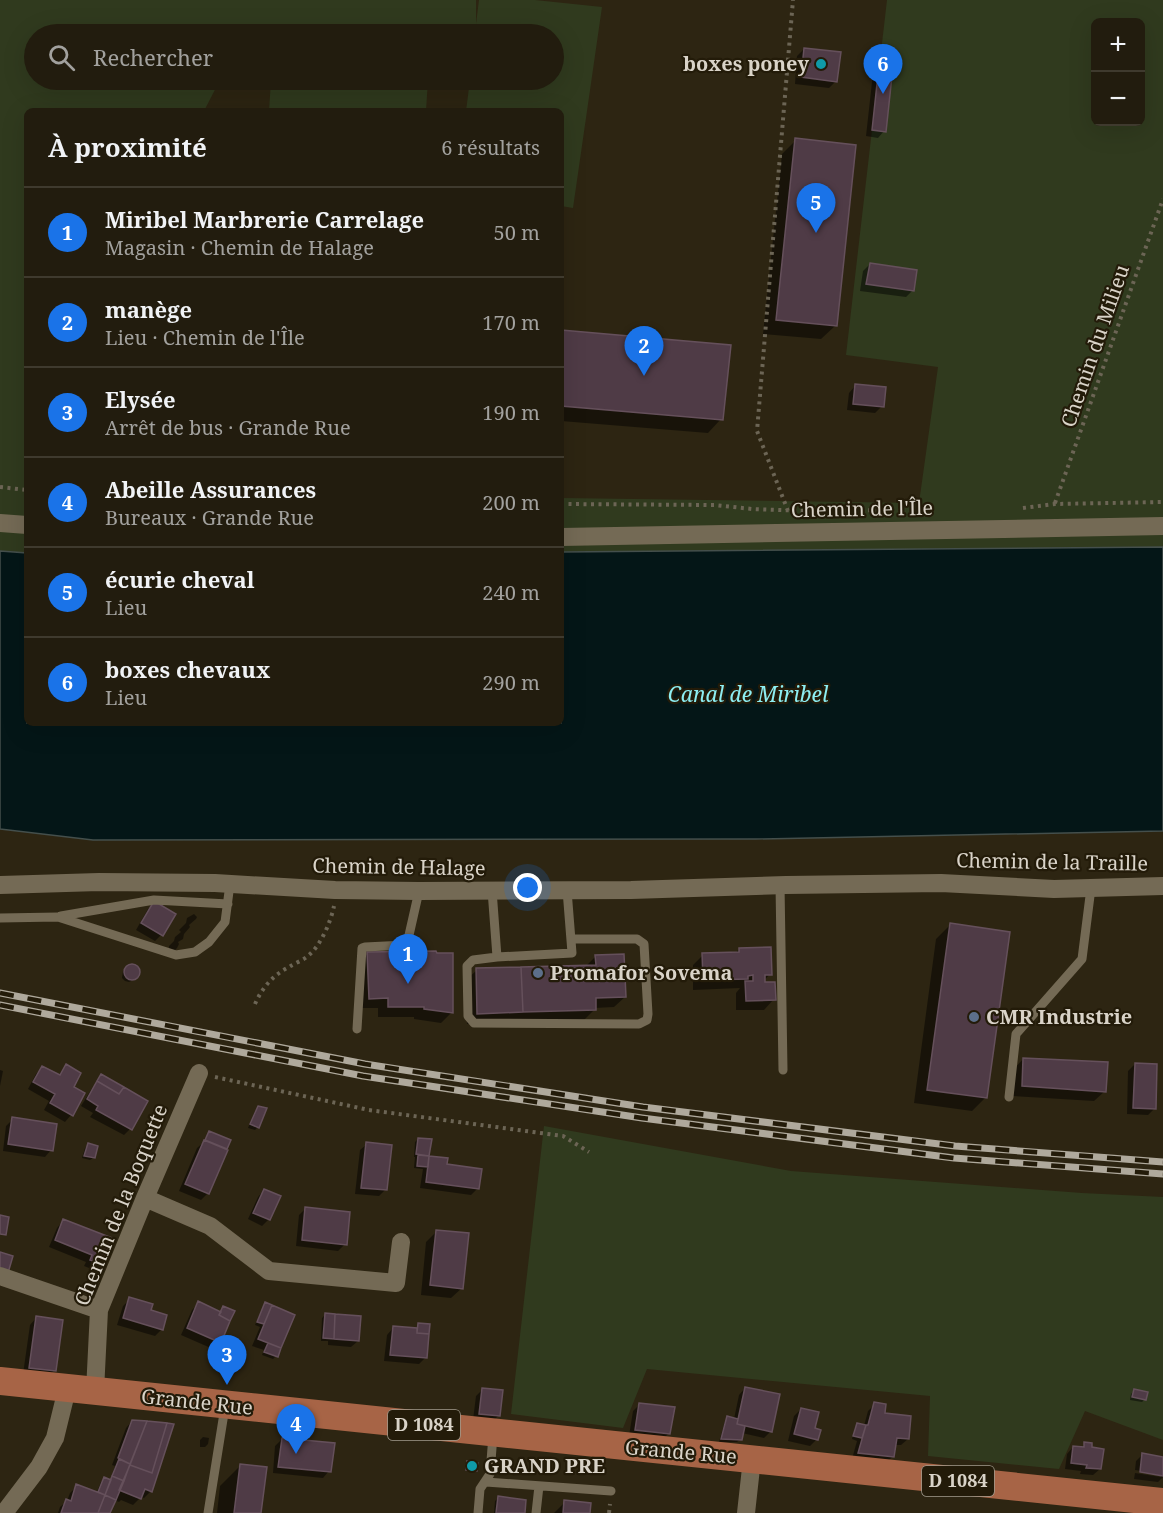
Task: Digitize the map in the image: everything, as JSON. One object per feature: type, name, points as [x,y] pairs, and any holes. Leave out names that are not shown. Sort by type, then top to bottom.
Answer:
[{"type":"main road","name":"Grande Rue","points":[[0,1381],[752,1459]]},
{"type":"main road","name":"D 1084","points":[[752,1459],[1163,1502]]},
{"type":"street","points":[[0,523],[24,525]]},
{"type":"street","name":"Chemin de l'Île","points":[[564,537],[1163,526]]},
{"type":"street","name":"Chemin de Halage","points":[[0,885],[99,882],[419,891],[941,883]]},
{"type":"street","name":"Chemin de la Traille","points":[[941,883],[1054,889],[1163,886]]},
{"type":"street","name":"Chemin de la Boquette","points":[[4,1513],[39,1467],[81,1390],[99,1310],[199,1073]]},
{"type":"street","points":[[145,1198],[210,1226],[269,1271],[396,1283],[401,1242]]},
{"type":"street","points":[[0,1276],[99,1310]]},
{"type":"street","points":[[746,1513],[752,1459]]},
{"type":"lane","points":[[58,917],[176,955],[195,952],[209,942],[225,922],[230,884]]},
{"type":"lane","points":[[780,885],[783,1070]]},
{"type":"lane","points":[[1009,1097],[1016,1034],[1082,959],[1090,888]]},
{"type":"lane","points":[[492,890],[497,957]]},
{"type":"lane","points":[[567,890],[572,953],[473,960],[467,966],[468,1016],[474,1023],[639,1023],[647,1020],[644,944],[637,939],[571,939]]},
{"type":"lane","points":[[357,1029],[362,948],[408,944],[419,891]]},
{"type":"lane","points":[[0,918],[58,917],[154,900],[228,904]]},
{"type":"lane","points":[[208,1513],[225,1404]]},
{"type":"lane","points":[[477,1513],[480,1489],[490,1474],[494,1432]]},
{"type":"lane","points":[[486,1482],[611,1491]]},
{"type":"lane","points":[[536,1513],[539,1486]]},
{"type":"path","points":[[788,510],[757,431],[793,0]]},
{"type":"path","name":"Chemin du Milieu","points":[[1055,504],[1163,199]]},
{"type":"path","points":[[0,487],[24,490]]},
{"type":"path","points":[[1015,509],[1055,504],[1163,502]]},
{"type":"path","points":[[564,504],[714,505],[788,510],[900,510]]},
{"type":"path","points":[[255,1004],[260,993],[276,974],[309,956],[322,938],[332,918],[335,890]]},
{"type":"path","points":[[199,1073],[369,1110],[563,1136],[589,1152]]},
{"type":"green space","points":[[0,0],[476,0],[476,24],[24,24],[24,90],[215,90],[206,108],[24,108],[24,553],[0,551]]},
{"type":"green space","points":[[479,0],[535,0],[602,7],[573,208],[564,206],[564,108],[466,108],[469,90],[564,90],[564,24],[476,24]]},
{"type":"green space","points":[[887,0],[1163,0],[1163,566],[564,560],[564,498],[919,503],[938,367],[846,355]]},
{"type":"green space","points":[[270,90],[427,90],[426,108],[269,108]]},
{"type":"green space","points":[[544,1126],[791,1171],[1163,1197],[1163,1440],[1085,1411],[1059,1469],[928,1456],[930,1396],[647,1369],[623,1428],[511,1414]]},
{"type":"water","name":"Canal de Miribel","points":[[1163,547],[1163,831],[756,839],[93,840],[0,829],[0,551],[24,553],[24,726],[564,726],[564,552]]},
{"type":"building","name":"boxes poney","points":[[804,48],[841,52],[837,82],[801,77]]},
{"type":"building","points":[[880,56],[894,57],[886,132],[872,130]]},
{"type":"building","points":[[795,138],[856,145],[837,326],[776,320]]},
{"type":"building","points":[[870,263],[917,270],[914,291],[866,284]]},
{"type":"building","points":[[564,330],[731,345],[723,420],[564,406]]},
{"type":"building","points":[[855,384],[886,387],[884,407],[853,404]]},
{"type":"building","points":[[154,901],[176,914],[163,936],[141,923]]},
{"type":"building","points":[[950,923],[1010,932],[987,1098],[927,1090]]},
{"type":"building","points":[[771,947],[772,975],[765,975],[765,982],[775,982],[776,1000],[746,1001],[745,981],[753,981],[753,975],[748,976],[748,979],[703,980],[702,953],[739,952],[739,948]]},
{"type":"building","points":[[436,951],[437,953],[453,953],[453,1013],[424,1009],[424,1007],[388,1007],[388,998],[369,999],[367,952]]},
{"type":"building","points":[[624,954],[626,997],[596,998],[596,1010],[523,1012],[521,967],[596,965],[595,955]]},
{"type":"building","points":[[132,964],[138,966],[140,972],[138,978],[132,980],[126,978],[124,972],[126,966]]},
{"type":"building","points":[[521,967],[523,1012],[477,1014],[476,968]]},
{"type":"building","points":[[1023,1058],[1108,1062],[1106,1092],[1022,1086]]},
{"type":"building","points":[[1135,1063],[1157,1064],[1156,1109],[1133,1108]]},
{"type":"building","points":[[66,1064],[81,1073],[74,1087],[85,1093],[73,1116],[50,1103],[55,1094],[33,1082],[42,1066],[60,1075]]},
{"type":"building","points":[[101,1074],[124,1087],[119,1094],[97,1081]]},
{"type":"building","points":[[97,1081],[119,1094],[124,1087],[148,1101],[132,1130],[96,1110],[98,1106],[87,1099]]},
{"type":"building","points":[[258,1106],[267,1108],[259,1128],[250,1124]]},
{"type":"building","points":[[12,1117],[57,1124],[53,1151],[8,1144]]},
{"type":"building","points":[[209,1131],[231,1140],[227,1149],[205,1140]]},
{"type":"building","points":[[418,1138],[432,1139],[429,1156],[416,1154]]},
{"type":"building","points":[[204,1140],[228,1150],[209,1194],[185,1184]]},
{"type":"building","points":[[366,1142],[392,1145],[387,1190],[361,1188]]},
{"type":"building","points":[[88,1143],[98,1146],[95,1158],[84,1156]]},
{"type":"building","points":[[418,1155],[429,1156],[428,1167],[417,1166]]},
{"type":"building","points":[[429,1156],[448,1158],[447,1164],[482,1169],[479,1189],[426,1182]]},
{"type":"building","points":[[264,1189],[281,1196],[270,1220],[253,1213]]},
{"type":"building","points":[[305,1207],[350,1212],[347,1245],[302,1240]]},
{"type":"building","points":[[0,1215],[9,1217],[6,1235],[0,1234]]},
{"type":"building","points":[[63,1219],[112,1238],[102,1264],[90,1260],[92,1255],[55,1240]]},
{"type":"building","points":[[436,1230],[469,1233],[463,1289],[430,1285]]},
{"type":"building","points":[[0,1252],[13,1256],[8,1273],[0,1270]]},
{"type":"building","points":[[129,1297],[153,1304],[151,1310],[167,1315],[163,1330],[123,1318]]},
{"type":"building","points":[[198,1301],[221,1312],[219,1315],[230,1321],[221,1343],[187,1328]]},
{"type":"building","points":[[265,1302],[272,1305],[264,1324],[257,1322]]},
{"type":"building","points":[[272,1305],[295,1315],[281,1348],[258,1339]]},
{"type":"building","points":[[223,1306],[235,1311],[230,1321],[219,1315]]},
{"type":"building","points":[[325,1313],[335,1314],[334,1339],[323,1338]]},
{"type":"building","points":[[335,1314],[361,1316],[359,1341],[334,1339]]},
{"type":"building","points":[[36,1316],[63,1320],[56,1371],[29,1368]]},
{"type":"building","points":[[418,1323],[430,1324],[429,1334],[417,1333]]},
{"type":"building","points":[[393,1326],[417,1328],[417,1333],[429,1334],[427,1358],[390,1355]]},
{"type":"building","points":[[268,1343],[281,1348],[278,1357],[264,1352]]},
{"type":"building","points":[[745,1387],[780,1394],[772,1432],[737,1424]]},
{"type":"building","points":[[482,1388],[503,1390],[500,1416],[479,1414]]},
{"type":"building","points":[[1134,1389],[1148,1392],[1146,1400],[1132,1397]]},
{"type":"building","points":[[874,1402],[886,1404],[885,1413],[911,1416],[909,1439],[897,1438],[894,1457],[858,1453]]},
{"type":"building","points":[[639,1403],[675,1407],[670,1434],[635,1430]]},
{"type":"building","points":[[801,1408],[819,1412],[815,1428],[821,1430],[818,1440],[794,1434]]},
{"type":"building","points":[[727,1416],[738,1419],[737,1424],[745,1426],[742,1440],[721,1439]]},
{"type":"building","points":[[132,1420],[147,1421],[130,1464],[118,1458]]},
{"type":"building","points":[[147,1421],[167,1423],[152,1473],[130,1465]]},
{"type":"building","points":[[167,1423],[174,1424],[152,1492],[145,1489],[141,1499],[119,1490],[130,1465],[152,1473]]},
{"type":"building","points":[[857,1423],[866,1425],[862,1438],[853,1436]]},
{"type":"building","points":[[282,1438],[335,1443],[331,1472],[278,1467]]},
{"type":"building","points":[[1084,1442],[1092,1443],[1092,1447],[1104,1449],[1101,1469],[1086,1468],[1087,1465],[1071,1463],[1073,1446],[1084,1447]]},
{"type":"building","points":[[1142,1453],[1163,1457],[1163,1476],[1140,1472]]},
{"type":"building","points":[[119,1459],[130,1464],[124,1481],[112,1476]]},
{"type":"building","name":"GRAND PRE","points":[[467,1461],[478,1463],[477,1471],[466,1470]]},
{"type":"building","points":[[240,1464],[267,1467],[261,1513],[234,1513]]},
{"type":"building","points":[[112,1476],[124,1481],[116,1500],[105,1495]]},
{"type":"building","points":[[104,1477],[111,1480],[105,1495],[98,1492]]},
{"type":"building","points":[[76,1484],[105,1495],[98,1513],[61,1513],[66,1499],[71,1501]]},
{"type":"building","points":[[105,1495],[116,1500],[110,1513],[98,1513]]},
{"type":"building","points":[[498,1496],[526,1500],[525,1513],[496,1513]]},
{"type":"building","points":[[564,1500],[591,1503],[590,1513],[563,1513]]},
{"type":"railway","points":[[0,993],[365,1064],[643,1107],[955,1146],[1163,1162]]},
{"type":"railway","points":[[0,1005],[363,1076],[642,1118],[954,1158],[1163,1174]]},
{"type":"place","name":"boxes poney","points":[[821,64]]},
{"type":"place","name":"boxes chevaux","points":[[883,94]]},
{"type":"place","name":"écurie cheval","points":[[816,233]]},
{"type":"place","name":"manège","points":[[644,376]]},
{"type":"place","name":"Promafor Sovema","points":[[538,973]]},
{"type":"place","name":"Miribel Marbrerie Carrelage","points":[[408,984]]},
{"type":"place","name":"CMR Industrie","points":[[974,1017]]},
{"type":"place","name":"Elysée","points":[[227,1385]]},
{"type":"place","name":"Abeille Assurances","points":[[296,1454]]},
{"type":"place","name":"GRAND PRE","points":[[472,1466]]}]
